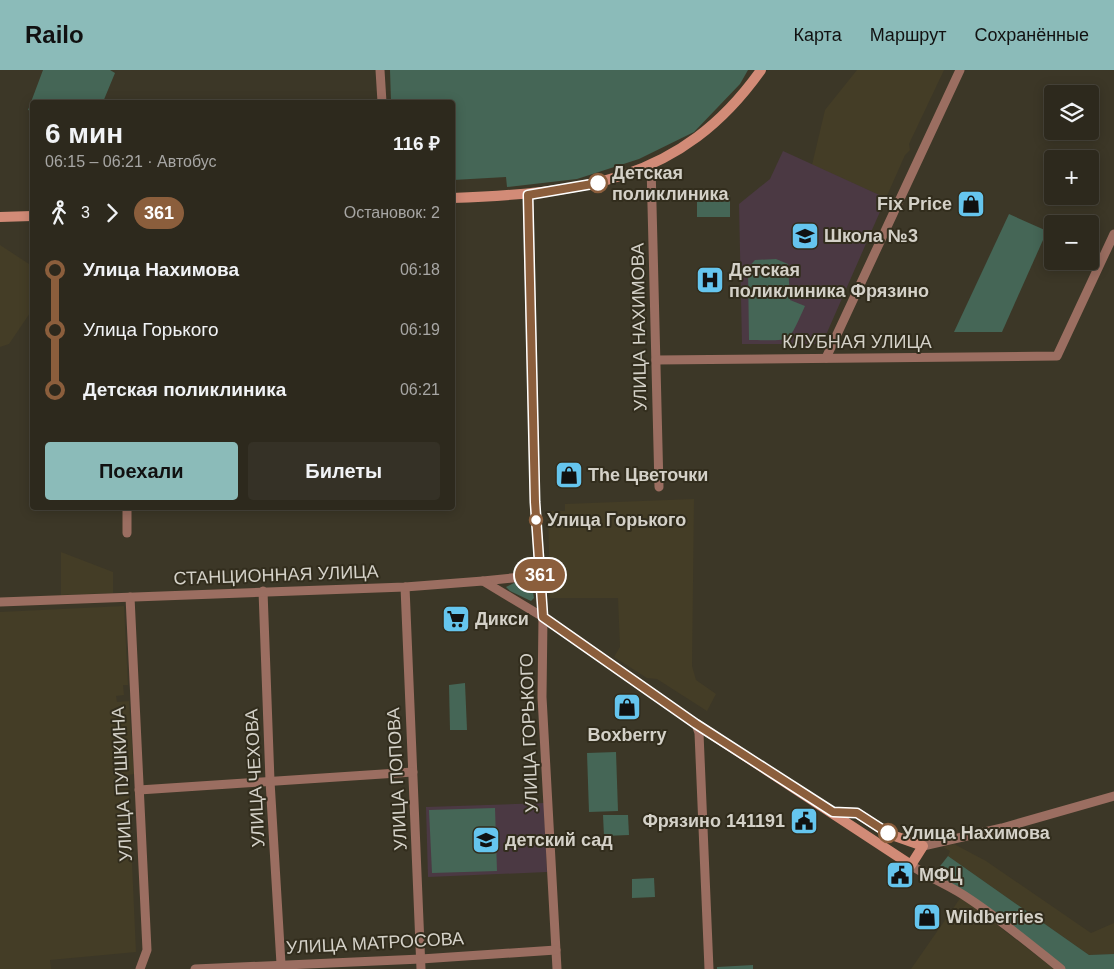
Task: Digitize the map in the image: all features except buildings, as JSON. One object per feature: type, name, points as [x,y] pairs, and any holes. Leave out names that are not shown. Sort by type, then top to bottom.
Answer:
[{"type":"street","points":[[380,70],[382,100]]},
{"type":"street","points":[[455,198],[528,195],[598,183],[652,165],[690,144],[724,116],[761,70]]},
{"type":"street","points":[[826,358],[960,70]]},
{"type":"street","name":"УЛИЦА НАХИМОВА","points":[[652,165],[659,487]]},
{"type":"street","name":"УЛИЦА ГОРЬКОГО","points":[[528,195],[535,502],[543,617],[542,696],[557,969]]},
{"type":"street","points":[[0,217],[30,216]]},
{"type":"street","name":"КЛУБНАЯ УЛИЦА","points":[[656,360],[1057,356],[1114,234]]},
{"type":"street","points":[[127,510],[127,533]]},
{"type":"street","name":"СТАНЦИОННАЯ УЛИЦА","points":[[0,602],[405,587],[540,575]]},
{"type":"street","points":[[483,581],[543,617],[696,724],[833,812],[911,864],[930,879],[957,890],[1061,969]]},
{"type":"street","name":"УЛИЦА ПОПОВА","points":[[405,587],[421,969]]},
{"type":"street","name":"УЛИЦА ЧЕХОВА","points":[[263,591],[270,781],[281,964]]},
{"type":"street","name":"УЛИЦА ПУШКИНА","points":[[130,597],[147,950],[143,968]]},
{"type":"street","points":[[696,724],[699,742],[709,969]]},
{"type":"street","points":[[139,790],[413,772]]},
{"type":"street","points":[[833,812],[857,813],[889,834],[923,846],[1002,828],[1114,796]]},
{"type":"street","points":[[911,864],[923,846]]},
{"type":"street","name":"УЛИЦА МАТРОСОВА","points":[[196,969],[421,959],[556,950]]},
{"type":"shaded area","points":[[857,70],[944,70],[909,144],[910,150],[905,155],[886,198],[812,165],[825,110]]},
{"type":"shaded area","name":"Школа №3","points":[[783,151],[886,198],[822,344],[742,344],[739,204],[770,179]]},
{"type":"shaded area","points":[[0,245],[30,265],[30,313],[9,344],[0,347]]},
{"type":"shaded area","points":[[694,499],[692,666],[696,680],[716,694],[707,711],[657,679],[647,678],[614,657],[620,647],[618,598],[550,598],[548,511],[565,511],[565,504]]},
{"type":"shaded area","points":[[61,552],[113,572],[113,593],[61,595]]},
{"type":"shaded area","points":[[124,606],[128,685],[123,685],[124,695],[116,696],[117,702],[129,701],[134,774],[128,775],[136,952],[50,960],[51,969],[0,969],[0,612]]},
{"type":"shaded area","name":"детский сад","points":[[544,803],[547,872],[428,877],[426,807]]},
{"type":"shaded area","points":[[954,844],[986,861],[1091,933],[1114,923],[1114,954],[1089,955],[948,856],[950,851],[943,847]]},
{"type":"shaded area","points":[[961,897],[1054,969],[911,969]]},
{"type":"green space","points":[[43,70],[110,70],[115,73],[104,100],[32,100]]},
{"type":"green space","points":[[390,70],[748,70],[740,84],[694,132],[639,159],[577,179],[507,187],[506,177],[455,180],[455,100],[391,100]]},
{"type":"green space","points":[[697,195],[730,195],[730,217],[697,217]]},
{"type":"green space","points":[[1009,214],[1044,230],[1044,238],[1002,332],[954,332]]},
{"type":"green space","points":[[776,259],[788,264],[790,300],[805,306],[795,328],[786,338],[781,340],[749,340],[748,268],[755,260]]},
{"type":"green space","points":[[520,580],[531,581],[534,598],[531,601],[510,591],[506,587]]},
{"type":"green space","points":[[465,683],[467,730],[450,730],[449,685]]},
{"type":"green space","points":[[616,752],[618,811],[589,812],[587,753]]},
{"type":"green space","points":[[495,808],[497,871],[432,873],[429,810]]},
{"type":"green space","points":[[603,815],[628,815],[629,835],[604,836]]},
{"type":"green space","points":[[948,856],[1089,955],[1114,954],[1114,969],[1061,969],[957,891],[937,870]]},
{"type":"green space","points":[[654,878],[655,897],[632,898],[632,879]]},
{"type":"green space","points":[[753,965],[753,969],[717,969],[717,967]]},
{"type":"bus line","name":"361","points":[[598,183],[528,195],[529,320],[535,502],[543,617],[696,724],[833,812],[857,813],[888,833]]},
{"type":"place","name":"Детская поликлиника","points":[[598,183]]},
{"type":"place","name":"Fix Price","points":[[971,204]]},
{"type":"place","name":"Школа №3","points":[[805,236]]},
{"type":"place","name":"Детская поликлиника Фрязино","points":[[710,280]]},
{"type":"place","name":"The Цветочки","points":[[569,475]]},
{"type":"place","name":"Улица Горького","points":[[536,520]]},
{"type":"place","name":"Дикси","points":[[456,619]]},
{"type":"place","name":"Boxberry","points":[[627,707]]},
{"type":"place","name":"Фрязино 141191","points":[[804,821]]},
{"type":"place","name":"Улица Нахимова","points":[[888,833]]},
{"type":"place","name":"детский сад","points":[[486,840]]},
{"type":"place","name":"МФЦ","points":[[900,875]]},
{"type":"place","name":"Wildberriеs","points":[[927,917]]}]
